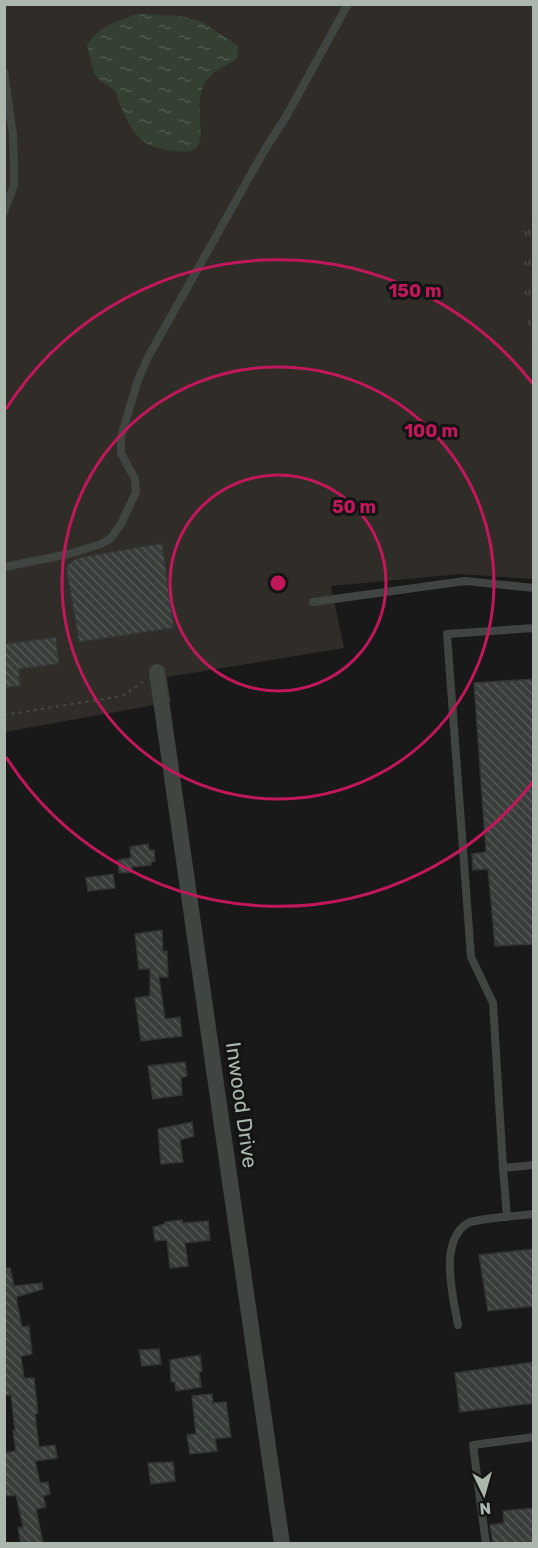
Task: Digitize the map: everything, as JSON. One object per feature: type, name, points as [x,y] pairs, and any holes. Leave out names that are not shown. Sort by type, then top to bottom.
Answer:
[{"type":"street","name":"Inwood Drive","points":[[157,672],[282,1544]]},
{"type":"lane","points":[[4,567],[77,552],[101,544],[111,538],[121,524],[136,492],[135,479],[121,453],[123,426],[147,359],[264,151],[288,115],[348,4]]},
{"type":"lane","points":[[4,72],[12,125],[15,170],[14,185],[4,212]]},
{"type":"lane","points":[[313,602],[465,581],[534,588]]},
{"type":"lane","points":[[507,1217],[493,1003],[471,957],[447,634],[534,628]]},
{"type":"lane","points":[[503,1168],[534,1165]]},
{"type":"lane","points":[[458,1324],[450,1256],[455,1235],[470,1222],[534,1214]]},
{"type":"lane","points":[[486,1544],[473,1445],[534,1437]]},
{"type":"path","points":[[4,715],[122,696],[157,672]]},
{"type":"green space","points":[[5,5],[533,5],[533,222],[516,225],[534,380],[533,579],[460,574],[331,586],[344,648],[167,677],[171,702],[5,732]]},
{"type":"green space","points":[[534,222],[533,380],[516,225]]},
{"type":"water","points":[[137,14],[181,16],[202,22],[238,46],[237,58],[213,73],[204,85],[200,105],[200,141],[193,150],[182,152],[162,149],[142,140],[127,120],[115,90],[99,80],[94,73],[87,45],[104,28]]},
{"type":"building","points":[[162,543],[174,628],[79,642],[66,567],[75,559],[82,557]]},
{"type":"building","points":[[56,637],[59,664],[19,669],[20,686],[4,688],[4,644]]},
{"type":"building","points":[[534,679],[534,944],[495,946],[488,869],[473,870],[472,854],[486,852],[474,683]]},
{"type":"building","points":[[148,844],[149,850],[154,850],[155,861],[151,862],[151,865],[132,867],[132,872],[119,873],[118,860],[131,858],[130,847]]},
{"type":"building","points":[[113,874],[115,888],[88,891],[86,878]]},
{"type":"building","points":[[162,930],[163,952],[167,951],[168,977],[159,977],[165,1019],[180,1017],[182,1036],[141,1041],[135,998],[150,996],[150,969],[139,969],[135,934]]},
{"type":"building","points":[[185,1062],[187,1076],[181,1078],[182,1095],[153,1099],[148,1066]]},
{"type":"building","points":[[192,1122],[194,1136],[180,1140],[183,1162],[161,1164],[158,1129]]},
{"type":"building","points":[[182,1220],[183,1223],[208,1221],[210,1240],[185,1243],[188,1266],[170,1268],[167,1240],[155,1241],[153,1227],[165,1224],[165,1222]]},
{"type":"building","points":[[534,1249],[534,1306],[488,1311],[479,1255]]},
{"type":"building","points":[[4,1268],[10,1268],[14,1286],[42,1283],[43,1289],[16,1297],[22,1327],[29,1326],[32,1354],[21,1356],[24,1378],[34,1378],[39,1447],[55,1445],[57,1458],[35,1461],[40,1483],[48,1482],[50,1494],[43,1496],[46,1507],[36,1509],[43,1544],[21,1544],[18,1528],[23,1527],[16,1495],[7,1496],[4,1487],[4,1453],[16,1451],[11,1395],[4,1395]]},
{"type":"building","points":[[159,1349],[161,1364],[142,1366],[139,1350]]},
{"type":"building","points":[[200,1355],[201,1387],[176,1391],[175,1382],[171,1382],[170,1360]]},
{"type":"building","points":[[534,1362],[534,1403],[460,1412],[455,1373]]},
{"type":"building","points":[[212,1394],[213,1403],[226,1402],[231,1437],[215,1439],[217,1451],[190,1454],[187,1435],[196,1434],[192,1396]]},
{"type":"building","points":[[173,1462],[175,1481],[151,1484],[148,1463]]},
{"type":"building","points":[[534,1508],[534,1544],[493,1544],[490,1525],[504,1523],[503,1511]]}]
